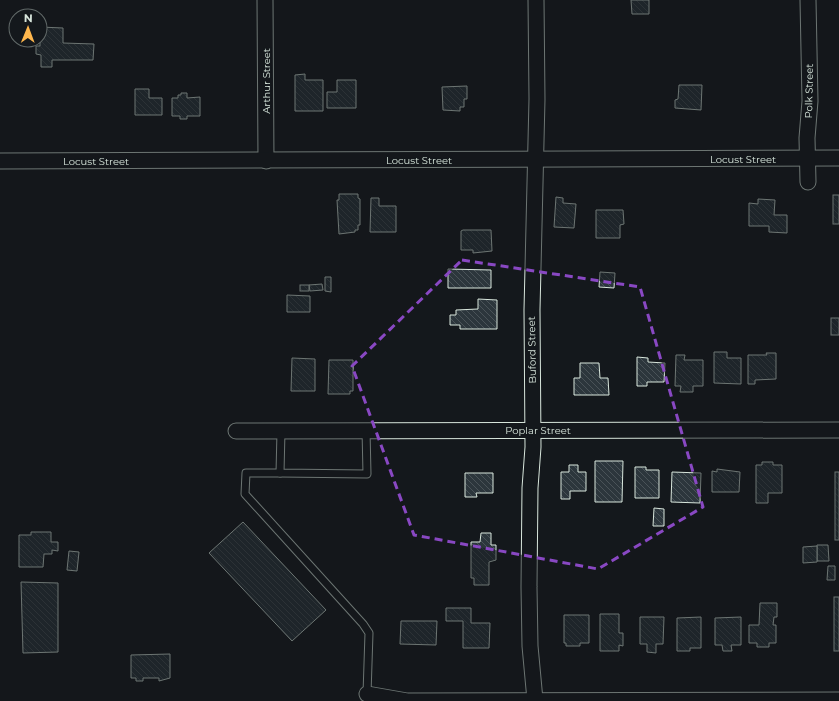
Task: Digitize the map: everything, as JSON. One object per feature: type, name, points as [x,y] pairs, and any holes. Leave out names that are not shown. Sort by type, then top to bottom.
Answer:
[{"type":"street","name":"Arthur Street","points":[[265,0],[266,161]]},
{"type":"street","name":"Buford Street","points":[[536,0],[537,99],[532,310],[533,430],[530,488],[529,587],[530,646],[536,700]]},
{"type":"street","name":"Polk Street","points":[[808,0],[810,101],[807,138],[808,182]]},
{"type":"street","name":"Locust Street","points":[[0,161],[839,158]]},
{"type":"street","name":"Poplar Street","points":[[236,431],[839,430]]},
{"type":"street","points":[[367,694],[407,701],[839,700]]},
{"type":"lane","points":[[280,473],[281,430]]},
{"type":"lane","points":[[366,430],[367,474],[246,473],[245,494],[363,624],[369,633],[367,694]]},
{"type":"highlighted area","points":[[462,260],[640,287],[703,507],[598,569],[414,535],[352,366]]},
{"type":"building","points":[[631,0],[649,0],[649,14],[632,14]]},
{"type":"building","points":[[48,27],[63,28],[63,43],[94,44],[93,60],[52,60],[52,67],[41,67],[41,55],[36,54],[36,48],[48,48]]},
{"type":"building","points":[[305,74],[305,80],[323,80],[323,111],[295,111],[295,75]]},
{"type":"building","points":[[337,80],[356,80],[356,108],[327,108],[327,92],[337,92]]},
{"type":"building","points":[[679,85],[702,85],[701,110],[675,108],[675,100],[678,99]]},
{"type":"building","points":[[467,86],[467,99],[464,99],[464,107],[460,107],[460,111],[443,110],[442,87]]},
{"type":"building","points":[[135,89],[149,89],[149,98],[162,98],[162,115],[135,115]]},
{"type":"building","points":[[181,93],[187,93],[187,98],[200,97],[200,116],[187,116],[187,119],[180,119],[180,116],[172,116],[172,98],[178,98],[178,95],[181,95]]},
{"type":"building","points":[[339,194],[358,194],[358,198],[360,199],[360,225],[358,225],[358,230],[355,230],[355,232],[339,234],[337,200],[339,200]]},
{"type":"building","points":[[833,195],[839,195],[839,224],[833,224]]},
{"type":"building","points":[[556,197],[563,198],[563,203],[576,204],[574,228],[554,227]]},
{"type":"building","points":[[371,198],[379,198],[379,206],[396,206],[396,232],[370,232]]},
{"type":"building","points":[[758,199],[775,200],[774,215],[787,215],[787,233],[769,232],[769,226],[749,226],[749,203],[758,204]]},
{"type":"building","points":[[596,210],[623,210],[624,224],[620,225],[620,238],[596,238]]},
{"type":"building","points":[[491,230],[492,251],[473,253],[473,250],[461,250],[461,231]]},
{"type":"building","points":[[448,269],[491,270],[491,288],[448,288]]},
{"type":"building","points":[[600,272],[615,273],[614,288],[599,287]]},
{"type":"building","points":[[325,277],[331,277],[331,292],[325,291]]},
{"type":"building","points":[[322,284],[323,290],[310,291],[309,285]]},
{"type":"building","points":[[300,285],[309,285],[309,291],[300,291]]},
{"type":"building","points":[[287,295],[310,296],[310,312],[287,312]]},
{"type":"building","points":[[478,299],[497,300],[497,329],[460,329],[460,325],[450,325],[450,315],[456,315],[456,310],[478,309]]},
{"type":"building","points":[[831,318],[839,318],[839,335],[831,335]]},
{"type":"building","points":[[714,352],[727,352],[727,358],[741,358],[741,384],[714,383]]},
{"type":"building","points":[[766,353],[776,353],[776,379],[755,380],[755,384],[748,384],[748,355],[767,355]]},
{"type":"building","points":[[676,355],[685,355],[684,360],[703,360],[703,386],[693,386],[693,392],[680,392],[681,386],[675,386]]},
{"type":"building","points":[[637,357],[648,358],[648,362],[665,363],[664,382],[647,382],[647,386],[637,386]]},
{"type":"building","points":[[292,358],[315,359],[315,391],[291,391]]},
{"type":"building","points":[[329,360],[353,360],[353,391],[350,391],[350,394],[328,394]]},
{"type":"building","points":[[580,363],[599,363],[600,378],[608,378],[609,395],[574,395],[574,378],[580,378]]},
{"type":"building","points":[[595,461],[623,461],[622,502],[595,502]]},
{"type":"building","points":[[762,462],[773,462],[773,465],[782,465],[782,493],[768,493],[768,503],[756,503],[756,465],[762,465]]},
{"type":"building","points":[[569,465],[578,465],[578,472],[586,472],[586,491],[570,491],[570,499],[561,499],[561,472],[569,472]]},
{"type":"building","points":[[635,467],[646,467],[646,470],[659,470],[659,498],[635,498]]},
{"type":"building","points":[[717,469],[740,472],[739,492],[712,492],[712,471],[717,472]]},
{"type":"building","points":[[672,472],[701,473],[700,503],[671,502]]},
{"type":"building","points":[[835,472],[839,472],[839,540],[835,540]]},
{"type":"building","points":[[465,473],[493,473],[493,493],[476,493],[477,497],[465,497]]},
{"type":"building","points":[[654,508],[664,509],[664,526],[653,526]]},
{"type":"building","points":[[243,522],[326,610],[292,641],[209,553]]},
{"type":"building","points":[[31,532],[51,532],[51,542],[58,542],[58,551],[52,550],[52,554],[44,554],[43,567],[19,567],[19,535],[31,535]]},
{"type":"building","points":[[481,533],[491,533],[491,545],[496,545],[496,560],[489,562],[489,585],[474,585],[474,578],[471,578],[471,542],[480,542]]},
{"type":"building","points":[[817,545],[828,545],[829,561],[817,561]]},
{"type":"building","points":[[817,546],[817,562],[803,563],[803,547]]},
{"type":"building","points":[[69,551],[79,552],[77,571],[67,570]]},
{"type":"building","points":[[828,566],[835,566],[835,580],[827,580]]},
{"type":"building","points":[[21,582],[58,583],[58,652],[23,653]]},
{"type":"building","points":[[834,597],[839,597],[839,651],[834,651]]},
{"type":"building","points":[[760,603],[777,603],[777,617],[774,617],[773,625],[776,625],[776,643],[769,643],[769,647],[757,647],[757,643],[749,643],[749,625],[759,625]]},
{"type":"building","points":[[446,608],[471,608],[471,623],[490,623],[489,648],[463,648],[463,621],[446,621]]},
{"type":"building","points":[[600,614],[619,614],[619,633],[623,633],[623,646],[619,645],[619,651],[600,651]]},
{"type":"building","points":[[564,615],[589,615],[589,643],[580,643],[580,646],[566,646],[566,643],[564,643]]},
{"type":"building","points":[[640,617],[664,617],[663,644],[656,644],[656,653],[647,652],[647,644],[640,644]]},
{"type":"building","points":[[701,617],[701,648],[690,648],[690,651],[677,651],[677,618]]},
{"type":"building","points":[[741,617],[741,645],[731,645],[732,651],[723,651],[722,645],[715,645],[715,618]]},
{"type":"building","points":[[401,621],[437,621],[436,645],[400,644]]},
{"type":"building","points":[[170,654],[170,678],[159,681],[159,678],[143,678],[143,681],[136,681],[136,678],[131,678],[131,655]]}]
